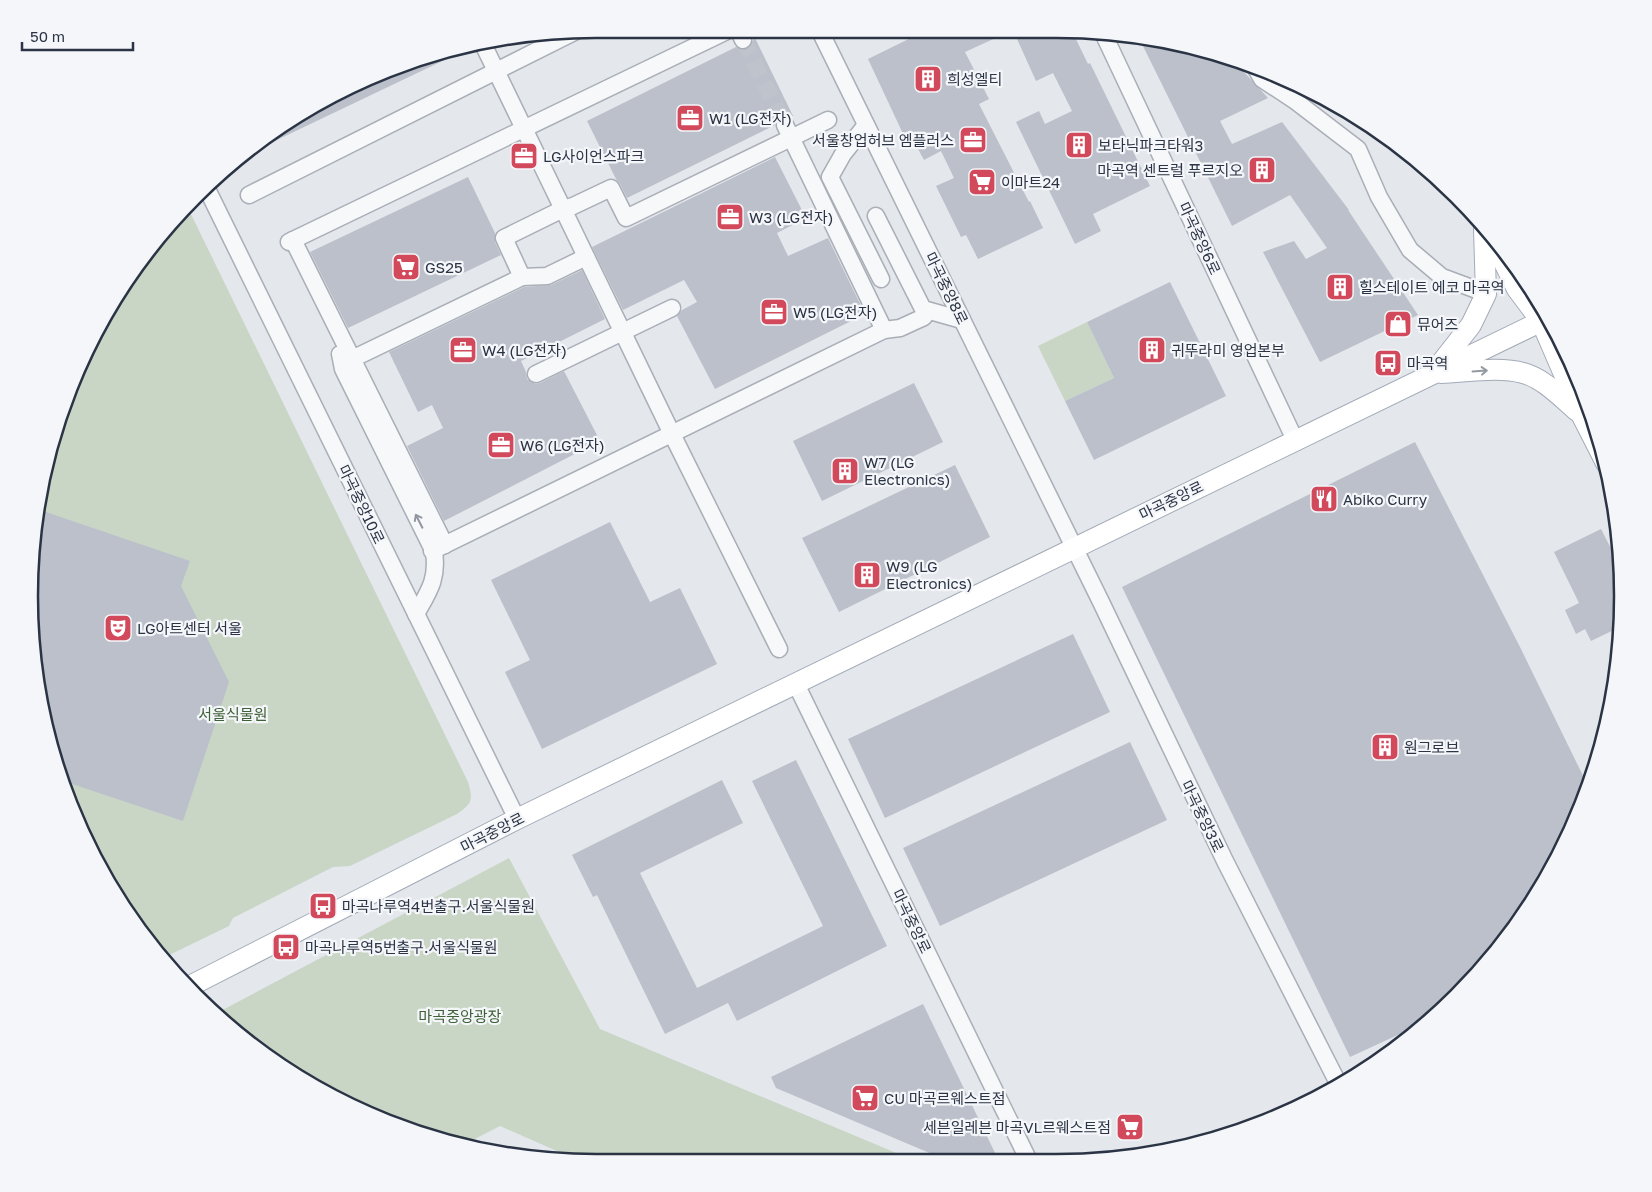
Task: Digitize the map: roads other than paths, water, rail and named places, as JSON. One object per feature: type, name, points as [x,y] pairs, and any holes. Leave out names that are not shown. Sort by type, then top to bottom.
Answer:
[{"type":"main road","points":[[1432,374],[1472,325],[1486,294],[1484,238]]},
{"type":"main road","points":[[1505,265],[1517,289],[1531,303]]},
{"type":"main road","name":"마곡중앙로","points":[[194,984],[517,819],[1432,374],[1540,317]]},
{"type":"main road","points":[[1554,343],[1589,430]]},
{"type":"main road","points":[[1432,374],[1489,370],[1513,370],[1525,373],[1540,381],[1582,416]]},
{"type":"street","points":[[416,614],[430,588],[436,567],[437,549],[291,241],[524,130],[724,38]]},
{"type":"street","name":"마곡중앙8로","points":[[823,38],[1074,547]]},
{"type":"street","points":[[249,195],[560,39]]},
{"type":"street","name":"마곡중앙6로","points":[[1106,40],[1295,440]]},
{"type":"street","points":[[485,48],[622,332],[779,649]]},
{"type":"street","points":[[1260,76],[1358,149],[1379,197],[1410,250],[1442,276],[1477,290]]},
{"type":"street","points":[[522,277],[504,238],[610,188],[626,218],[788,131],[828,120]]},
{"type":"street","points":[[866,125],[843,154],[830,177],[881,279]]},
{"type":"street","points":[[788,131],[884,330]]},
{"type":"street","name":"마곡중앙10로","points":[[209,193],[517,819]]},
{"type":"street","points":[[876,216],[923,309],[962,320]]},
{"type":"street","points":[[347,356],[522,277],[547,276],[586,257]]},
{"type":"street","points":[[536,374],[672,308]]},
{"type":"street","points":[[437,549],[884,330],[900,328],[924,317]]},
{"type":"street","name":"마곡중앙3로","points":[[1074,547],[1225,861],[1336,1079]]},
{"type":"street","name":"마곡중앙로","points":[[796,684],[1026,1154]]},
{"type":"tunnel","points":[[743,40],[785,125]]},
{"type":"place","name":"희성엘티","points":[[928,79]]},
{"type":"place","name":"W1 (LG전자)","points":[[690,118]]},
{"type":"place","name":"서울창업허브 엠플러스","points":[[973,140]]},
{"type":"place","name":"보타닉파크타워3","points":[[1079,145]]},
{"type":"place","name":"LG사이언스파크","points":[[524,156]]},
{"type":"place","name":"마곡역 센트럴 푸르지오","points":[[1262,170]]},
{"type":"place","name":"이마트24","points":[[982,182]]},
{"type":"place","name":"W3 (LG전자)","points":[[730,217]]},
{"type":"place","name":"GS25","points":[[406,267]]},
{"type":"place","name":"힐스테이트 에코 마곡역","points":[[1340,287]]},
{"type":"place","name":"W5 (LG전자)","points":[[774,312]]},
{"type":"place","name":"뮤어즈","points":[[1398,324]]},
{"type":"place","name":"W4 (LG전자)","points":[[463,350]]},
{"type":"place","name":"귀뚜라미 영업본부","points":[[1152,350]]},
{"type":"place","name":"마곡역","points":[[1388,363]]},
{"type":"place","name":"W6 (LG전자)","points":[[501,445]]},
{"type":"place","name":"W7 (LG Electronics)","points":[[845,471]]},
{"type":"place","name":"Abiko Curry","points":[[1324,499]]},
{"type":"place","name":"W9 (LG Electronics)","points":[[867,575]]},
{"type":"place","name":"LG아트센터 서울","points":[[118,628]]},
{"type":"place","name":"원그로브","points":[[1385,747]]},
{"type":"place","name":"마곡나루역4번출구.서울식물원","points":[[323,906]]},
{"type":"place","name":"마곡나루역5번출구.서울식물원","points":[[286,947]]},
{"type":"place","name":"CU 마곡르웨스트점","points":[[865,1098]]},
{"type":"place","name":"세븐일레븐 마곡VL르웨스트점","points":[[1130,1127]]},
{"type":"park label","name":"서울식물원","points":[[233,714]]},
{"type":"park label","name":"마곡중앙광장","points":[[460,1016]]}]
